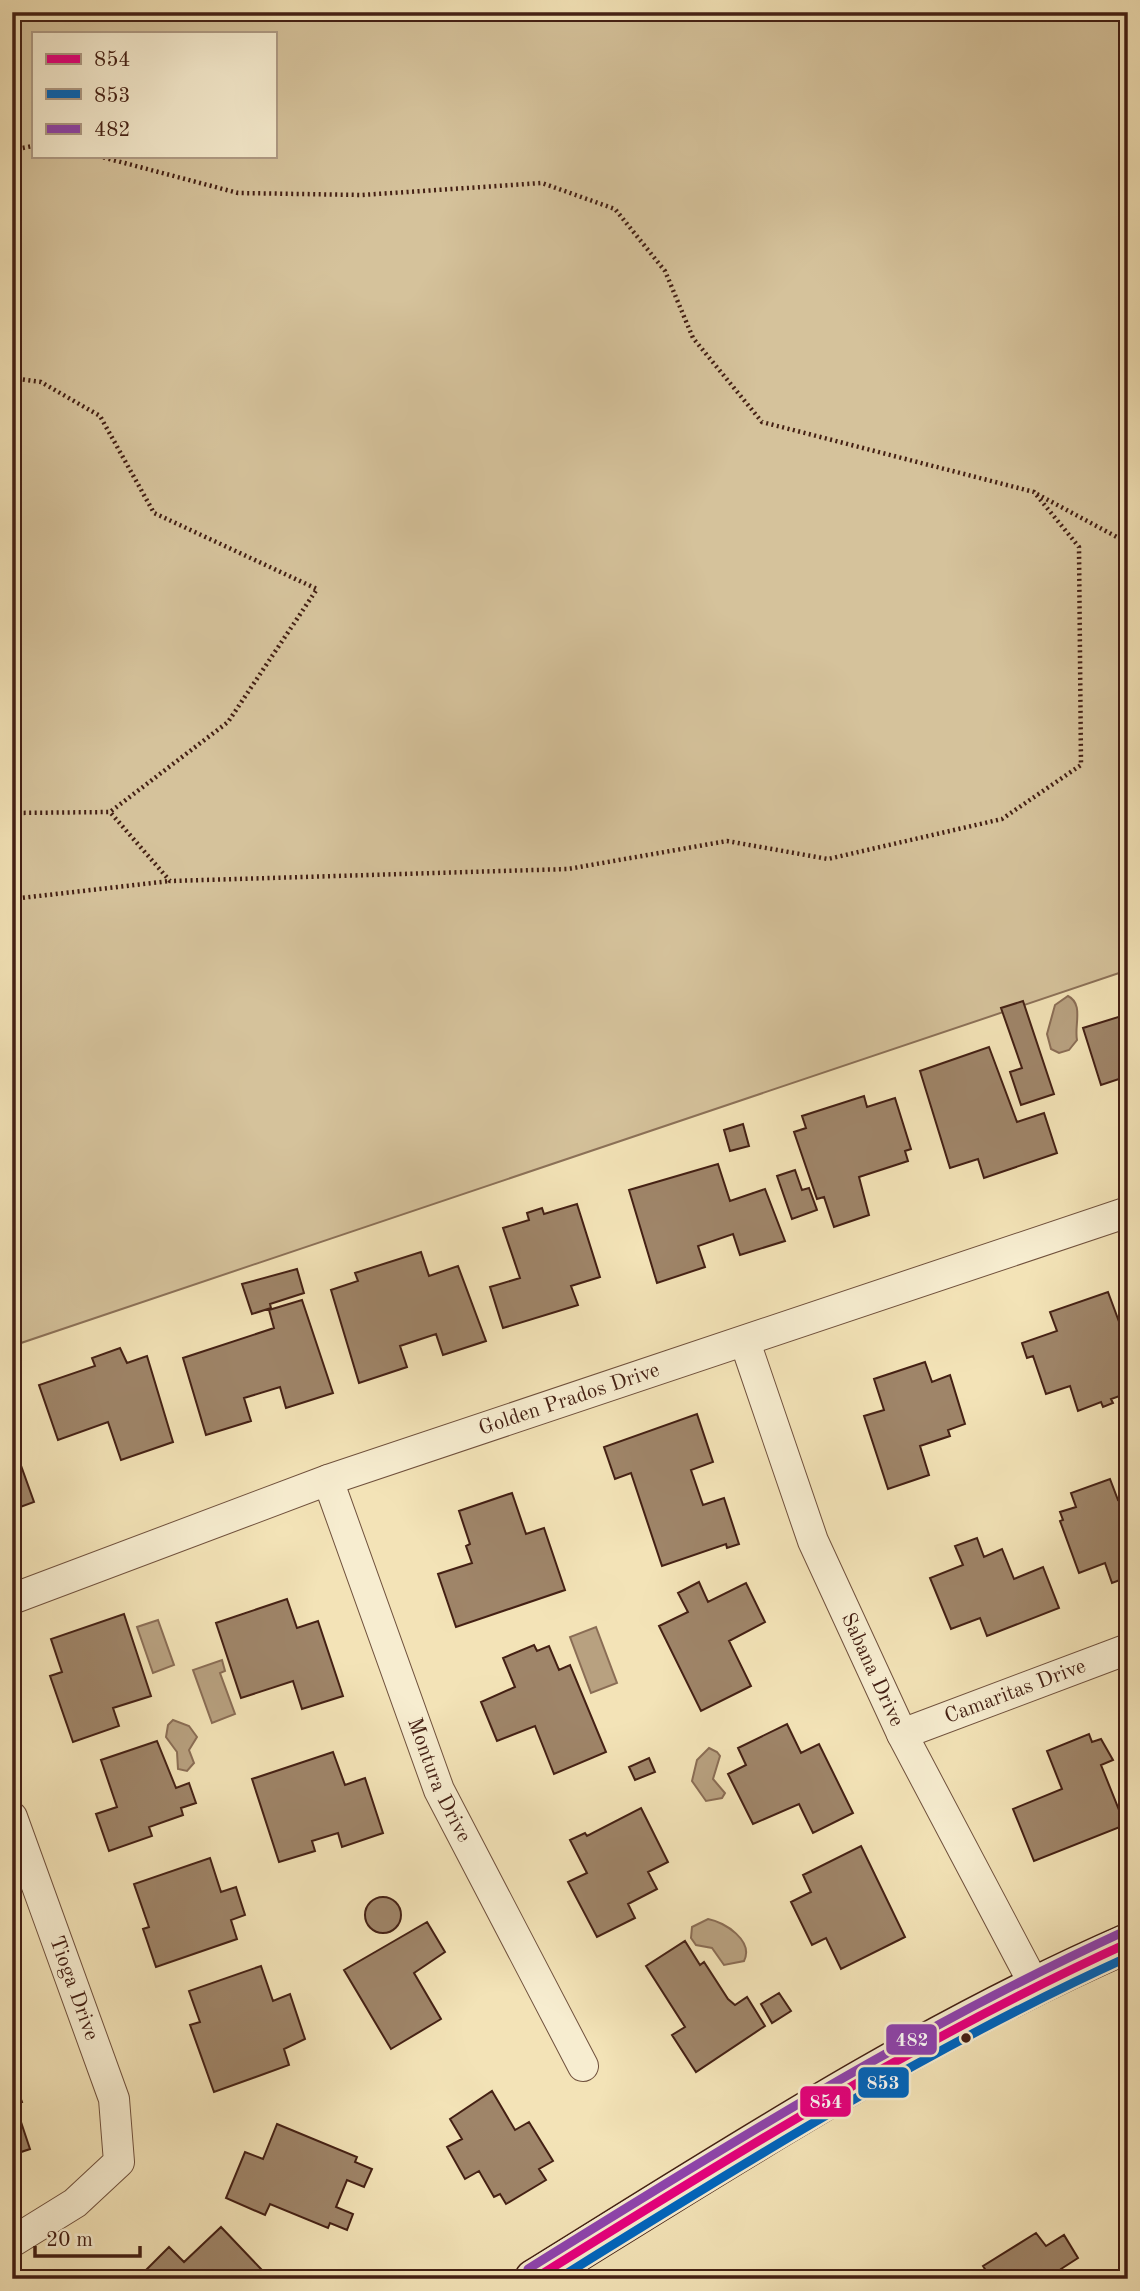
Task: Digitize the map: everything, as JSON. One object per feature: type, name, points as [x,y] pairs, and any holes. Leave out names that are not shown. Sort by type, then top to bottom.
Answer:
[{"type":"main road","points":[[534,2279],[841,2090],[1034,1984],[1128,1943]]},
{"type":"street","name":"Golden Prados Drive","points":[[12,1599],[328,1480],[1128,1212]]},
{"type":"street","name":"Sabana Drive","points":[[745,1342],[813,1541],[902,1734],[1034,1984]]},
{"type":"street","name":"Montura Drive","points":[[328,1480],[439,1790],[583,2066]]},
{"type":"street","name":"Camaritas Drive","points":[[902,1734],[1128,1649]]},
{"type":"street","name":"Tioga Drive","points":[[12,1817],[114,2099],[119,2162],[75,2203],[12,2242]]},
{"type":"path","points":[[12,150],[32,146]]},
{"type":"path","points":[[106,158],[238,193],[362,195],[542,183],[615,209],[665,271],[693,338],[762,422],[1034,492],[1128,543]]},
{"type":"path","points":[[12,378],[41,382],[100,416],[154,513],[317,589],[228,722],[110,812],[12,813]]},
{"type":"path","points":[[12,899],[170,881],[568,869],[727,841],[828,859],[1002,819],[1081,765],[1079,547],[1034,492]]},
{"type":"path","points":[[110,812],[170,881]]},
{"type":"shaded area","points":[[12,12],[1128,12],[1128,970],[12,1346]]},
{"type":"shaded area","points":[[1068,996],[1076,1004],[1077,1040],[1069,1050],[1059,1053],[1051,1049],[1047,1034],[1055,1005]]},
{"type":"shaded area","points":[[158,1620],[174,1665],[153,1673],[137,1627]]},
{"type":"shaded area","points":[[596,1627],[617,1683],[591,1693],[570,1637]]},
{"type":"shaded area","points":[[222,1660],[225,1671],[220,1673],[235,1714],[212,1723],[193,1670]]},
{"type":"shaded area","points":[[173,1720],[189,1726],[197,1737],[189,1750],[194,1763],[187,1771],[178,1769],[177,1752],[166,1737],[168,1725]]},
{"type":"shaded area","points":[[709,1748],[720,1756],[713,1779],[725,1793],[722,1798],[706,1801],[692,1781],[697,1760]]},
{"type":"shaded area","points":[[708,1919],[722,1924],[736,1934],[745,1946],[744,1961],[724,1965],[712,1948],[696,1945],[691,1938],[692,1927]]},
{"type":"building","points":[[1023,1001],[1054,1094],[1021,1105],[1010,1072],[1022,1068],[1001,1008]]},
{"type":"building","points":[[1128,1014],[1128,1076],[1101,1085],[1083,1028]]},
{"type":"building","points":[[989,1047],[1017,1122],[1044,1113],[1057,1153],[984,1178],[978,1159],[950,1168],[920,1071]]},
{"type":"building","points":[[864,1096],[867,1107],[895,1098],[911,1149],[905,1151],[908,1161],[859,1177],[869,1215],[834,1227],[824,1197],[817,1199],[794,1132],[806,1128],[802,1116]]},
{"type":"building","points":[[743,1124],[749,1146],[730,1151],[724,1130]]},
{"type":"building","points":[[718,1164],[730,1201],[765,1189],[785,1241],[740,1255],[733,1234],[698,1246],[705,1267],[657,1283],[629,1190]]},
{"type":"building","points":[[795,1170],[802,1190],[809,1188],[817,1210],[792,1219],[777,1176]]},
{"type":"building","points":[[577,1204],[600,1277],[571,1286],[578,1305],[503,1328],[490,1287],[520,1278],[503,1228],[529,1220],[527,1213],[542,1208],[544,1214]]},
{"type":"building","points":[[421,1252],[429,1276],[458,1266],[486,1341],[443,1355],[436,1334],[400,1346],[407,1367],[359,1383],[331,1290],[358,1281],[355,1273]]},
{"type":"building","points":[[297,1269],[304,1293],[270,1304],[271,1308],[252,1314],[242,1284]]},
{"type":"building","points":[[1108,1292],[1128,1346],[1128,1393],[1111,1399],[1113,1403],[1103,1407],[1101,1402],[1078,1411],[1070,1386],[1046,1394],[1033,1356],[1027,1358],[1022,1343],[1057,1331],[1050,1312]]},
{"type":"building","points":[[302,1300],[333,1393],[286,1408],[280,1387],[244,1398],[251,1421],[206,1435],[183,1358],[274,1328],[269,1310]]},
{"type":"building","points":[[120,1348],[127,1363],[147,1356],[173,1442],[121,1460],[108,1422],[58,1440],[39,1385],[95,1366],[92,1358]]},
{"type":"building","points":[[925,1362],[932,1382],[950,1375],[965,1424],[948,1430],[950,1436],[920,1446],[929,1475],[888,1489],[864,1416],[884,1410],[874,1379]]},
{"type":"building","points":[[697,1414],[713,1462],[691,1470],[703,1505],[724,1498],[739,1544],[727,1548],[726,1544],[662,1566],[631,1473],[615,1479],[604,1447]]},
{"type":"building","points":[[19,1460],[34,1502],[12,1510],[12,1462]]},
{"type":"building","points":[[1110,1479],[1118,1500],[1128,1497],[1128,1577],[1112,1583],[1105,1563],[1079,1573],[1060,1521],[1063,1520],[1060,1512],[1076,1507],[1071,1493]]},
{"type":"building","points":[[512,1493],[526,1534],[544,1528],[565,1590],[456,1627],[438,1574],[472,1563],[466,1546],[470,1544],[459,1511]]},
{"type":"building","points":[[977,1538],[984,1557],[1002,1549],[1014,1579],[1043,1567],[1059,1608],[987,1636],[980,1618],[951,1629],[930,1578],[963,1565],[955,1546]]},
{"type":"building","points":[[699,1582],[708,1602],[746,1583],[765,1622],[729,1641],[751,1686],[701,1711],[659,1626],[688,1612],[678,1593]]},
{"type":"building","points":[[287,1599],[297,1628],[318,1621],[343,1696],[302,1709],[293,1681],[241,1698],[216,1623]]},
{"type":"building","points":[[124,1614],[151,1696],[113,1708],[119,1726],[73,1742],[50,1676],[62,1672],[51,1639]]},
{"type":"building","points":[[534,1645],[537,1651],[549,1646],[559,1670],[570,1665],[606,1752],[554,1774],[535,1726],[497,1741],[481,1702],[515,1687],[503,1658]]},
{"type":"building","points":[[787,1724],[801,1753],[819,1744],[853,1813],[813,1833],[799,1804],[753,1824],[728,1774],[746,1765],[738,1748]]},
{"type":"building","points":[[1089,1734],[1092,1742],[1101,1739],[1113,1760],[1101,1765],[1125,1825],[1034,1861],[1013,1809],[1062,1789],[1047,1751]]},
{"type":"building","points":[[157,1741],[176,1788],[189,1783],[196,1803],[181,1808],[183,1815],[149,1827],[152,1836],[109,1851],[96,1814],[117,1807],[101,1760]]},
{"type":"building","points":[[333,1752],[345,1785],[365,1778],[383,1833],[342,1847],[338,1833],[312,1841],[315,1851],[279,1862],[252,1779]]},
{"type":"building","points":[[649,1758],[655,1772],[635,1780],[629,1767]]},
{"type":"building","points":[[641,1808],[668,1862],[648,1872],[657,1889],[628,1904],[635,1918],[597,1937],[568,1882],[587,1873],[570,1840],[585,1833],[587,1836]]},
{"type":"building","points":[[861,1846],[905,1937],[841,1969],[826,1938],[812,1945],[791,1902],[811,1892],[803,1875]]},
{"type":"building","points":[[210,1858],[221,1892],[236,1887],[245,1915],[231,1920],[237,1939],[156,1967],[143,1929],[149,1927],[134,1884]]},
{"type":"building","points":[[383,1897],[396,1902],[401,1915],[396,1928],[383,1933],[370,1928],[365,1915],[370,1902]]},
{"type":"building","points":[[427,1922],[445,1952],[414,1973],[441,2019],[391,2049],[344,1970]]},
{"type":"building","points":[[685,1941],[700,1965],[704,1962],[728,1999],[735,2005],[747,1997],[765,2026],[696,2072],[672,2035],[685,2027],[646,1966]]},
{"type":"building","points":[[261,1966],[273,2001],[290,1994],[305,2039],[284,2049],[289,2065],[214,2092],[190,2025],[200,2022],[189,1991]]},
{"type":"building","points":[[779,1993],[791,2011],[772,2023],[761,2004]]},
{"type":"building","points":[[12,2074],[22,2102],[15,2104],[30,2149],[12,2155]]},
{"type":"building","points":[[492,2091],[515,2130],[529,2122],[553,2161],[539,2169],[546,2180],[506,2204],[500,2194],[494,2197],[479,2171],[465,2179],[447,2147],[462,2139],[450,2119]]},
{"type":"building","points":[[277,2124],[357,2157],[355,2162],[372,2169],[364,2187],[347,2180],[336,2207],[353,2214],[347,2230],[330,2223],[328,2228],[270,2204],[265,2215],[226,2198],[245,2152],[263,2159]]},
{"type":"building","points":[[221,2227],[261,2269],[251,2279],[145,2279],[141,2275],[169,2247],[184,2262]]},
{"type":"building","points":[[1036,2233],[1046,2246],[1064,2235],[1078,2258],[1061,2269],[1067,2279],[985,2279],[988,2274],[983,2266]]},
{"type":"transit line","name":"482","points":[[528,2269],[820,2091],[894,2049],[1123,1932]]},
{"type":"transit line","name":"854","points":[[534,2279],[752,2145],[900,2059],[1128,1943]]},
{"type":"transit line","name":"853","points":[[558,2279],[767,2150],[909,2068],[981,2029],[1128,1957]]}]
